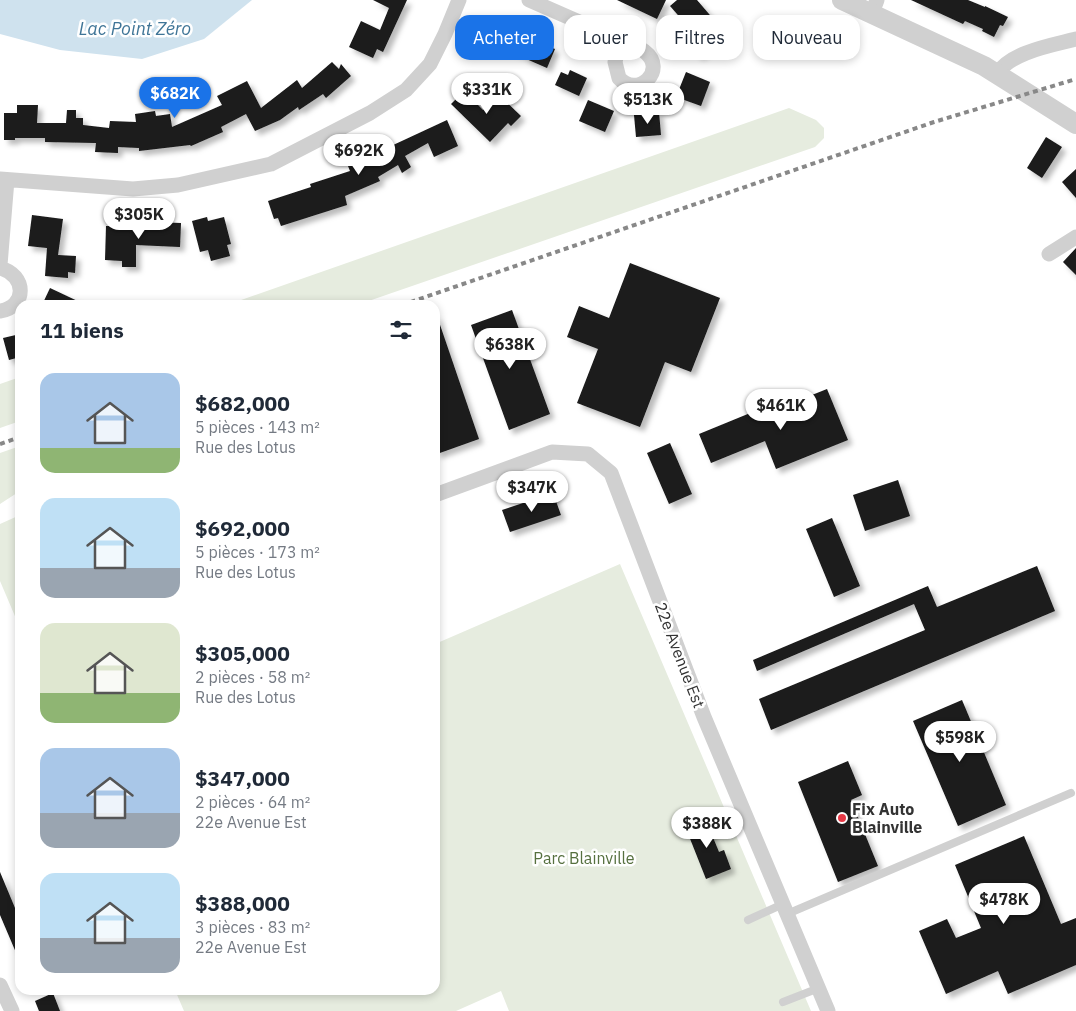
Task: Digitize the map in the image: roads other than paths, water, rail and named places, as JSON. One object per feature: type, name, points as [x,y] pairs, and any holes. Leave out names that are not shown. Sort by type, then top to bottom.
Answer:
[{"type":"street","points":[[17,300],[20,287],[14,274],[0,267],[3,180],[133,188],[178,185],[271,164],[370,114],[406,90],[430,64],[459,0]]},
{"type":"street","points":[[529,0],[564,16]]},
{"type":"street","points":[[842,0],[874,6],[997,74],[1076,124]]},
{"type":"street","points":[[997,74],[1005,65],[1019,57],[1076,39]]},
{"type":"street","points":[[1049,254],[1076,237]]},
{"type":"street","points":[[0,311],[5,310],[15,302]]},
{"type":"street","name":"22e Avenue Est","points":[[440,494],[552,452],[588,454],[611,473],[704,717],[828,1011]]},
{"type":"street","points":[[0,985],[12,1011]]},
{"type":"lane","points":[[748,920],[785,909],[1071,793]]},
{"type":"lane","points":[[783,1002],[819,988]]},
{"type":"water","name":"Lac Point Zéro","points":[[0,0],[252,0],[204,39],[142,59],[60,50],[0,34]]},
{"type":"railway","points":[[417,300],[934,122],[1076,79]]},
{"type":"railway","points":[[0,444],[15,439]]},
{"type":"place","name":"Fix Auto Blainville","points":[[842,818]]},
{"type":"park label","name":"Parc Blainville","points":[[584,858]]}]
